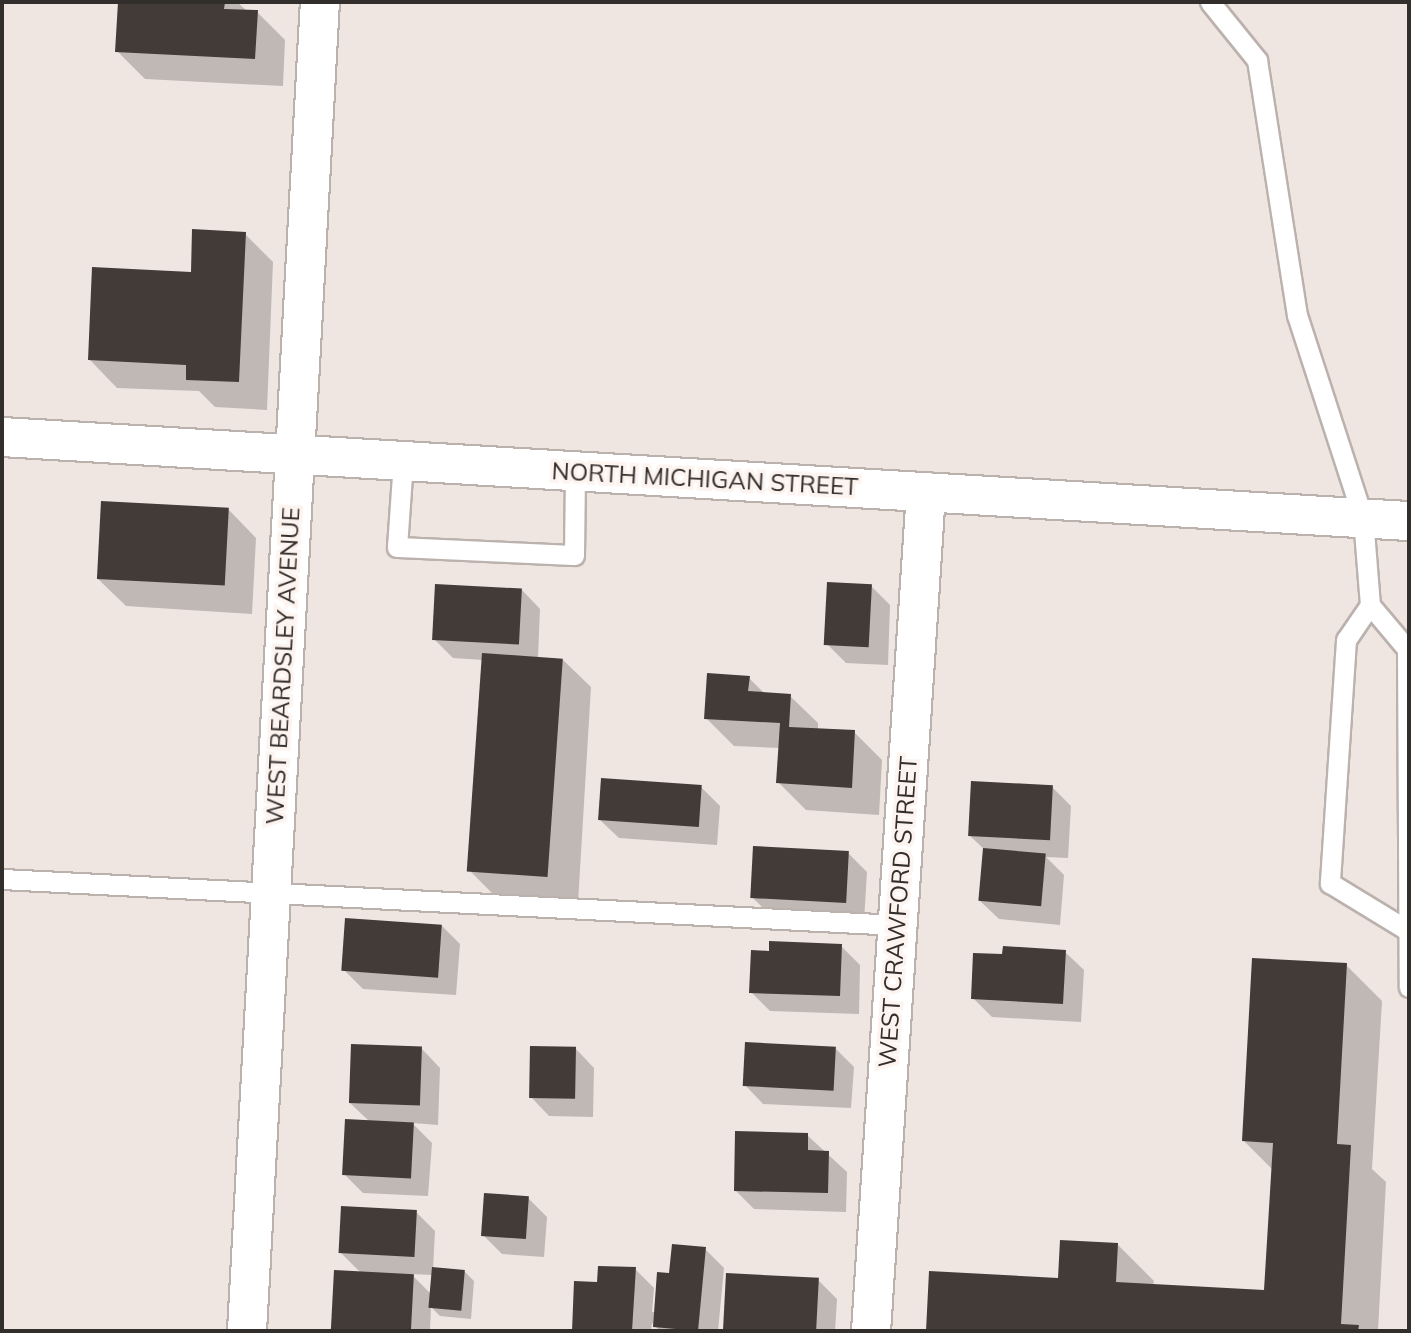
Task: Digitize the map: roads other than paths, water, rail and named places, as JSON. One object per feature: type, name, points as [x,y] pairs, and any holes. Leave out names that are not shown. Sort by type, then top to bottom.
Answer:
[{"type":"street","name":"WEST BEARDSLEY AVENUE","points":[[247,1331],[320,2]]},
{"type":"street","name":"NORTH MICHIGAN STREET","points":[[2,437],[1409,521]]},
{"type":"street","name":"WEST CRAWFORD STREET","points":[[872,1331],[926,492]]},
{"type":"lane","points":[[1210,2],[1256,60],[1297,314],[1363,518],[1370,605],[1407,649],[1409,987]]},
{"type":"lane","points":[[403,461],[397,547],[574,555],[575,471]]},
{"type":"lane","points":[[1370,605],[1346,640],[1330,883],[1407,930]]},
{"type":"lane","points":[[2,879],[897,925]]}]
